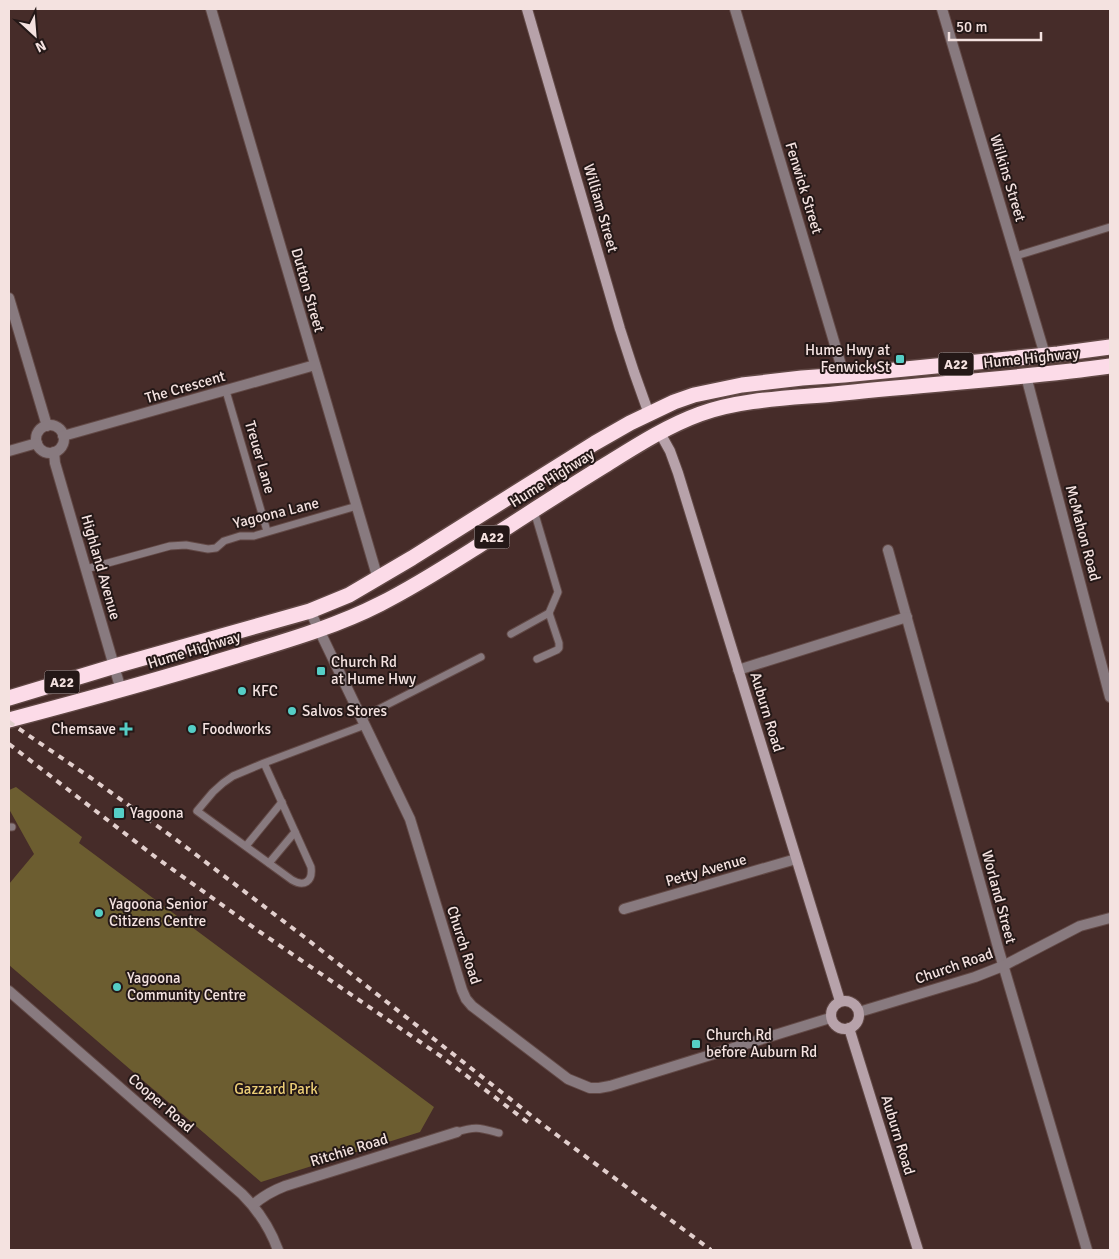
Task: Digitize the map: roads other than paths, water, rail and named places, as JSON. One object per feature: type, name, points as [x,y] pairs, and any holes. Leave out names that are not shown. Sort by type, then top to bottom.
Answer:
[{"type":"highway","name":"Hume Highway","points":[[9,698],[114,666],[310,612],[349,595],[378,579],[595,443],[630,423],[674,402],[694,395],[742,385],[802,378],[1046,355],[1110,347]]},
{"type":"highway","name":"Hume Highway","points":[[13,719],[122,690],[319,631],[352,618],[415,585],[586,477],[660,433],[702,413],[768,400],[1026,376],[1110,366]]},
{"type":"highway","points":[[649,414],[660,433]]},
{"type":"main road","name":"William Street","points":[[527,9],[626,346],[649,414]]},
{"type":"main road","name":"Auburn Road","points":[[660,433],[678,472],[840,1001]]},
{"type":"main road","points":[[846,1000],[854,1004],[859,1012],[857,1023],[849,1028],[843,1029],[834,1025],[830,1018],[832,1007],[840,1001],[846,1000]]},
{"type":"main road","name":"Auburn Road","points":[[849,1028],[918,1250]]},
{"type":"street","name":"Dutton Street","points":[[211,9],[378,579]]},
{"type":"street","name":"Fenwick Street","points":[[735,9],[844,375]]},
{"type":"street","name":"Wilkins Street","points":[[942,9],[1046,355]]},
{"type":"street","points":[[9,298],[46,426]]},
{"type":"street","name":"The Crescent","points":[[63,436],[315,365]]},
{"type":"street","name":"McMahon Road","points":[[1026,376],[1110,697]]},
{"type":"street","points":[[46,426],[59,429],[63,436],[60,448],[54,452],[49,453],[41,450],[37,443],[37,434],[46,426]]},
{"type":"street","points":[[9,451],[37,443]]},
{"type":"street","name":"Highland Avenue","points":[[54,452],[55,463],[122,690]]},
{"type":"street","name":"Worland Street","points":[[888,550],[1003,966],[1087,1250]]},
{"type":"street","name":"Church Road","points":[[310,612],[410,819],[466,999],[472,1006],[568,1079],[590,1088],[610,1086],[830,1018]]},
{"type":"street","points":[[738,670],[907,617]]},
{"type":"street","name":"Petty Avenue","points":[[624,909],[796,859]]},
{"type":"street","name":"Church Road","points":[[859,1012],[976,977],[1003,966],[1080,926],[1110,918]]},
{"type":"street","name":"Cooper Road","points":[[9,991],[242,1194],[262,1216],[278,1250]]},
{"type":"street","name":"Ritchie Road","points":[[253,1205],[262,1197],[284,1186],[457,1132]]},
{"type":"lane","points":[[1016,256],[1110,227]]},
{"type":"lane","name":"Treuer Lane","points":[[226,391],[267,532]]},
{"type":"lane","name":"Yagoona Lane","points":[[86,568],[170,546],[186,544],[208,549],[216,548],[224,541],[240,536],[254,536],[357,506]]},
{"type":"lane","points":[[511,634],[549,613],[558,592],[534,510]]},
{"type":"lane","points":[[537,659],[559,648],[549,613]]},
{"type":"lane","points":[[264,763],[311,867],[311,877],[308,882],[297,883],[197,811],[223,783],[246,770],[363,722],[481,657]]},
{"type":"lane","points":[[246,846],[282,802]]},
{"type":"lane","points":[[269,863],[295,832]]},
{"type":"lane","points":[[457,1132],[470,1128],[479,1128],[499,1133]]},
{"type":"railway","points":[[9,722],[174,838],[303,936],[542,1124],[711,1250]]},
{"type":"railway","points":[[9,744],[158,859],[260,932],[442,1057],[530,1124]]},
{"type":"place","name":"Hume Hwy at Fenwick St","points":[[900,359]]},
{"type":"place","name":"Church Rd at Hume Hwy","points":[[321,671]]},
{"type":"place","name":"KFC","points":[[242,691]]},
{"type":"place","name":"Salvos Stores","points":[[292,711]]},
{"type":"place","name":"Chemsave","points":[[126,729]]},
{"type":"place","name":"Foodworks","points":[[192,729]]},
{"type":"place","name":"Yagoona","points":[[119,813]]},
{"type":"place","name":"Yagoona Senior Citizens Centre","points":[[99,913]]},
{"type":"place","name":"Yagoona Community Centre","points":[[117,987]]},
{"type":"place","name":"Church Rd before Auburn Rd","points":[[696,1044]]},
{"type":"park label","name":"Gazzard Park","points":[[276,1089]]}]
